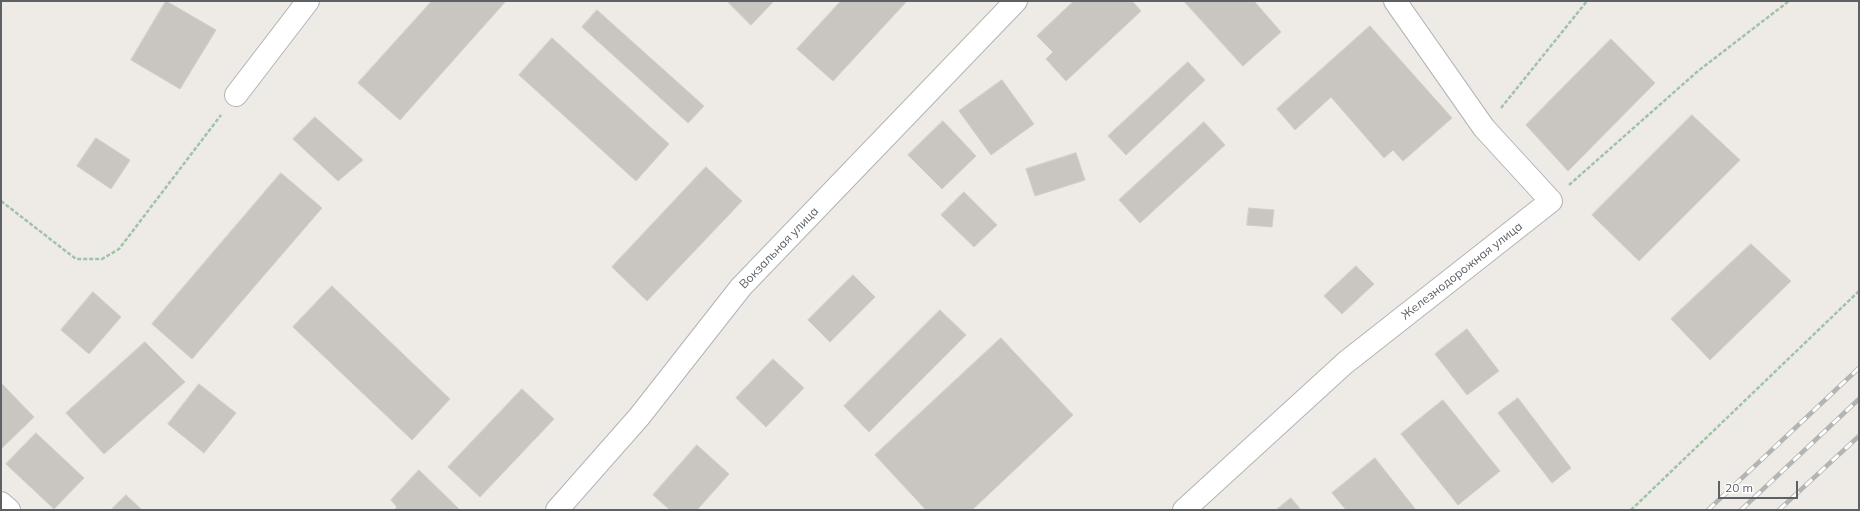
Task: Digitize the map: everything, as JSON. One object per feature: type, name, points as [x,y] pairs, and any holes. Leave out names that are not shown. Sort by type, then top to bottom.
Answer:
[{"type":"street","points":[[236,94],[308,1]]},
{"type":"street","name":"Вокзальная улица","points":[[557,510],[639,417],[741,287],[1016,1]]},
{"type":"street","points":[[1395,1],[1484,128],[1551,201]]},
{"type":"street","name":"Железнодорожная улица","points":[[1184,510],[1344,363],[1551,201]]},
{"type":"street","points":[[1,503],[9,510]]},
{"type":"path","points":[[1484,128],[1587,1]]},
{"type":"path","points":[[1551,201],[1698,71],[1789,1]]},
{"type":"path","points":[[1,201],[76,259],[102,259],[119,249],[236,94]]},
{"type":"path","points":[[1631,510],[1859,291]]},
{"type":"building","points":[[166,1],[216,30],[180,89],[131,60]]},
{"type":"building","points":[[432,1],[506,1],[400,120],[358,83]]},
{"type":"building","points":[[727,1],[774,1],[751,25]]},
{"type":"building","points":[[841,1],[907,1],[833,81],[797,49]]},
{"type":"building","points":[[1074,1],[1132,1],[1141,11],[1066,81],[1046,59],[1053,52],[1037,36]]},
{"type":"building","points":[[1184,1],[1254,1],[1281,32],[1243,66]]},
{"type":"building","points":[[597,10],[704,106],[688,123],[582,27]]},
{"type":"building","points":[[1370,26],[1452,118],[1403,161],[1393,150],[1384,158],[1331,97],[1295,130],[1277,109]]},
{"type":"building","points":[[552,38],[669,144],[636,181],[519,75]]},
{"type":"building","points":[[1611,39],[1655,83],[1568,171],[1526,125]]},
{"type":"building","points":[[1188,62],[1205,80],[1126,155],[1108,136]]},
{"type":"building","points":[[1002,80],[1034,124],[991,155],[959,111]]},
{"type":"building","points":[[1692,115],[1740,160],[1639,261],[1592,215]]},
{"type":"building","points":[[315,117],[363,160],[338,181],[293,139]]},
{"type":"building","points":[[943,121],[976,156],[942,189],[908,155]]},
{"type":"building","points":[[1204,122],[1225,145],[1140,223],[1119,200]]},
{"type":"building","points":[[96,138],[130,160],[111,189],[77,166]]},
{"type":"building","points":[[1076,153],[1085,180],[1035,196],[1026,169]]},
{"type":"building","points":[[706,167],[742,201],[647,301],[612,267]]},
{"type":"building","points":[[281,173],[322,208],[192,359],[152,324]]},
{"type":"building","points":[[964,192],[997,225],[974,247],[941,215]]},
{"type":"building","points":[[1249,208],[1274,210],[1272,227],[1247,225]]},
{"type":"building","points":[[1751,244],[1791,281],[1710,360],[1671,319]]},
{"type":"building","points":[[1356,266],[1374,284],[1342,314],[1324,296]]},
{"type":"building","points":[[853,275],[875,297],[830,342],[808,320]]},
{"type":"building","points":[[332,286],[450,399],[412,440],[293,327]]},
{"type":"building","points":[[93,292],[121,317],[89,354],[61,330]]},
{"type":"building","points":[[940,310],[966,335],[869,432],[844,406]]},
{"type":"building","points":[[1467,329],[1499,371],[1467,395],[1435,354]]},
{"type":"building","points":[[1001,338],[1073,415],[972,510],[926,510],[875,455]]},
{"type":"building","points":[[145,342],[185,382],[104,454],[66,413]]},
{"type":"building","points":[[773,359],[804,388],[766,427],[736,398]]},
{"type":"building","points":[[2,384],[34,417],[1,449],[1,385]]},
{"type":"building","points":[[199,384],[236,413],[204,453],[168,424]]},
{"type":"building","points":[[522,389],[554,419],[480,497],[448,467]]},
{"type":"building","points":[[1518,398],[1571,468],[1552,483],[1498,413]]},
{"type":"building","points":[[1443,400],[1500,471],[1458,505],[1401,434]]},
{"type":"building","points":[[36,433],[84,478],[54,509],[6,464]]},
{"type":"building","points":[[697,445],[729,474],[697,510],[670,510],[653,495]]},
{"type":"building","points":[[1375,458],[1416,510],[1346,510],[1332,493]]},
{"type":"building","points":[[419,470],[460,510],[394,510],[397,507],[391,500]]},
{"type":"building","points":[[126,495],[142,510],[111,510]]},
{"type":"building","points":[[1291,498],[1301,510],[1276,510]]},
{"type":"railway","points":[[1708,510],[1859,368]]},
{"type":"railway","points":[[1741,510],[1859,399]]},
{"type":"railway","points":[[1779,510],[1859,436]]}]
